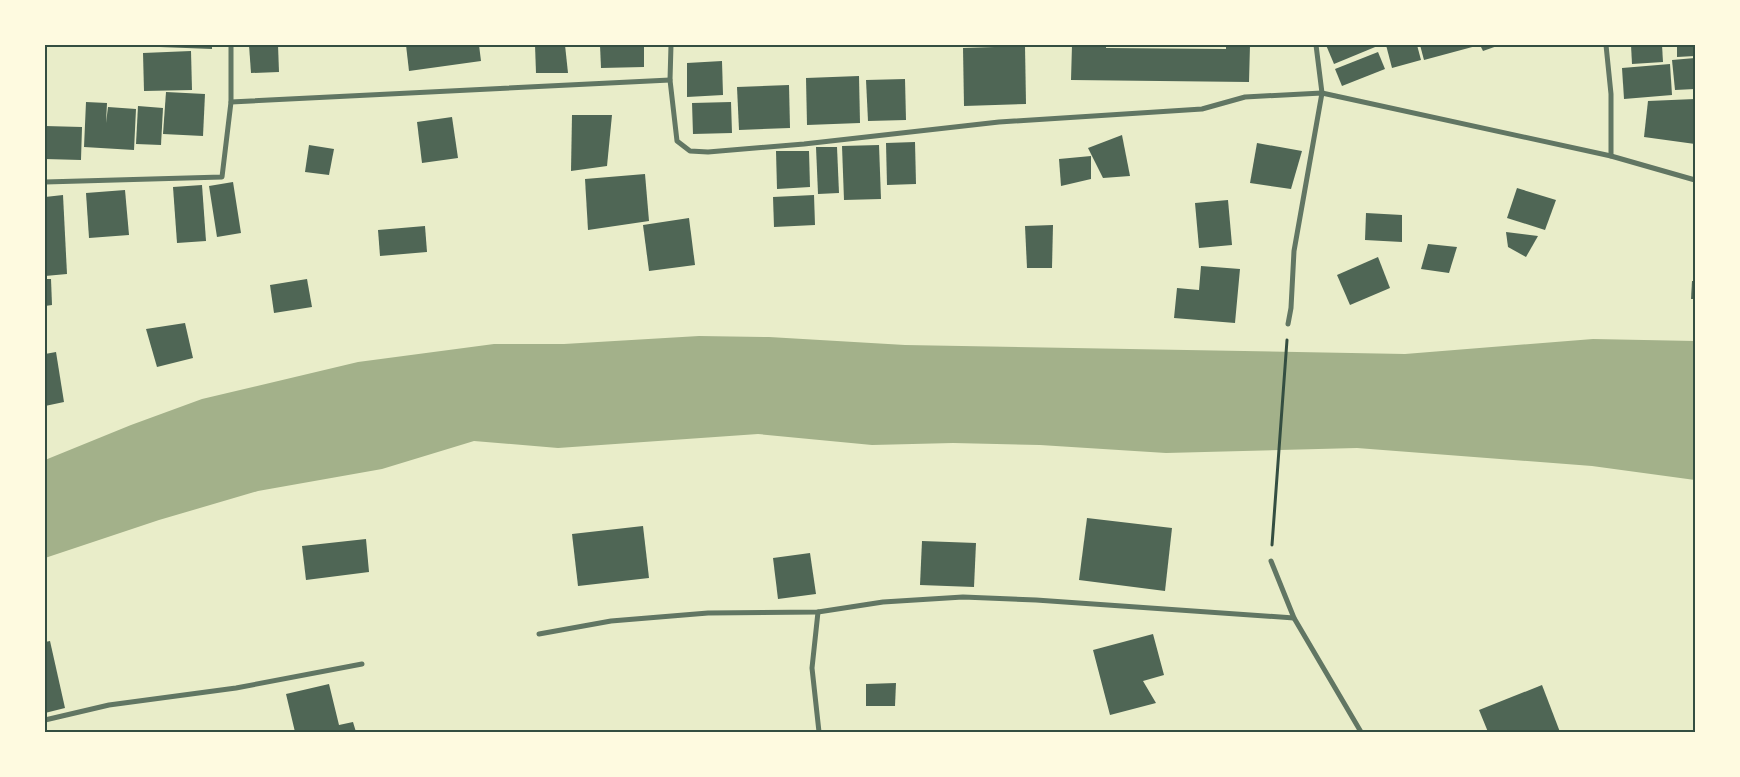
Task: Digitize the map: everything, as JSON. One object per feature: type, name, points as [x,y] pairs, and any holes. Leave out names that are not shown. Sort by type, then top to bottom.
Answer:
[{"type":"street","points":[[45,182],[222,177],[231,102],[231,45]]},
{"type":"street","points":[[671,45],[670,80],[677,141],[690,151],[708,152],[804,144],[999,122],[1202,109],[1245,97],[1322,93],[1611,156],[1695,180]]},
{"type":"street","points":[[1288,324],[1291,308],[1294,251],[1322,93],[1316,45]]},
{"type":"street","points":[[1606,45],[1611,94],[1611,156]]},
{"type":"street","points":[[231,102],[670,80]]},
{"type":"street","points":[[1271,561],[1294,618],[1361,732]]},
{"type":"street","points":[[539,634],[611,621],[699,614],[818,612],[883,602],[963,597],[1036,600],[1294,618]]},
{"type":"street","points":[[818,612],[812,668],[819,732]]},
{"type":"street","points":[[45,720],[109,704],[236,688],[362,664]]},
{"type":"path","points":[[1271,561],[1288,324]]},
{"type":"shaded area","points":[[699,336],[769,337],[905,345],[1405,354],[1593,339],[1695,341],[1695,480],[1592,466],[1357,448],[1166,453],[1040,445],[953,443],[872,445],[758,434],[558,448],[474,441],[382,469],[258,491],[159,520],[45,558],[45,460],[202,399],[358,362],[494,344],[564,344]]},
{"type":"building","points":[[160,45],[212,45],[212,49],[160,47]]},
{"type":"building","points":[[249,45],[278,45],[279,72],[251,73]]},
{"type":"building","points":[[406,45],[479,45],[481,61],[409,71]]},
{"type":"building","points":[[535,45],[565,45],[568,73],[536,73]]},
{"type":"building","points":[[600,45],[644,45],[644,67],[601,68]]},
{"type":"building","points":[[1072,45],[1106,45],[1106,48],[1226,49],[1226,45],[1250,45],[1249,82],[1071,80]]},
{"type":"building","points":[[1326,45],[1380,45],[1334,64]]},
{"type":"building","points":[[1386,45],[1417,45],[1421,60],[1392,68]]},
{"type":"building","points":[[1420,45],[1476,45],[1476,46],[1424,60]]},
{"type":"building","points":[[1480,45],[1500,45],[1483,51]]},
{"type":"building","points":[[1631,45],[1662,45],[1663,62],[1632,64]]},
{"type":"building","points":[[1677,45],[1695,45],[1695,56],[1677,57]]},
{"type":"building","points":[[1025,46],[1026,104],[964,106],[963,48]]},
{"type":"building","points":[[191,51],[192,90],[144,91],[143,53]]},
{"type":"building","points":[[1378,52],[1385,69],[1342,86],[1335,69]]},
{"type":"building","points":[[1695,58],[1695,89],[1675,90],[1672,60]]},
{"type":"building","points":[[722,61],[723,95],[687,97],[687,63]]},
{"type":"building","points":[[1670,64],[1672,95],[1624,99],[1622,68]]},
{"type":"building","points":[[859,76],[860,123],[807,125],[806,78]]},
{"type":"building","points":[[905,79],[906,120],[868,121],[866,80]]},
{"type":"building","points":[[789,85],[790,128],[739,130],[737,87]]},
{"type":"building","points":[[166,92],[205,94],[203,136],[163,134]]},
{"type":"building","points":[[1695,99],[1695,144],[1644,137],[1648,101]]},
{"type":"building","points":[[86,102],[107,103],[106,123],[108,107],[136,109],[134,150],[84,147]]},
{"type":"building","points":[[731,102],[732,133],[693,134],[692,103]]},
{"type":"building","points":[[138,106],[163,108],[161,145],[136,144]]},
{"type":"building","points":[[572,115],[612,115],[607,166],[571,171]]},
{"type":"building","points":[[452,117],[458,158],[422,163],[417,122]]},
{"type":"building","points":[[45,126],[82,127],[81,160],[45,159]]},
{"type":"building","points":[[1122,135],[1130,176],[1103,178],[1088,148]]},
{"type":"building","points":[[915,142],[916,184],[887,185],[886,143]]},
{"type":"building","points":[[1257,143],[1302,151],[1291,189],[1250,183]]},
{"type":"building","points":[[309,145],[334,149],[329,175],[305,172]]},
{"type":"building","points":[[879,145],[881,199],[844,200],[842,146]]},
{"type":"building","points":[[816,147],[837,147],[839,193],[818,194]]},
{"type":"building","points":[[776,151],[809,151],[810,187],[777,189]]},
{"type":"building","points":[[1091,156],[1091,179],[1061,186],[1059,159]]},
{"type":"building","points":[[645,174],[649,221],[588,230],[585,179]]},
{"type":"building","points":[[233,182],[241,233],[217,237],[209,186]]},
{"type":"building","points":[[202,185],[206,241],[177,243],[173,187]]},
{"type":"building","points":[[1517,188],[1556,200],[1545,230],[1507,218]]},
{"type":"building","points":[[125,190],[129,235],[89,238],[86,193]]},
{"type":"building","points":[[63,195],[67,274],[45,276],[45,197]]},
{"type":"building","points":[[814,195],[815,225],[774,227],[773,197]]},
{"type":"building","points":[[1228,200],[1232,245],[1199,248],[1195,203]]},
{"type":"building","points":[[1366,213],[1402,215],[1402,242],[1365,240]]},
{"type":"building","points":[[689,218],[695,265],[649,271],[643,225]]},
{"type":"building","points":[[1053,225],[1052,268],[1027,268],[1025,226]]},
{"type":"building","points":[[425,226],[427,252],[380,256],[378,230]]},
{"type":"building","points":[[1506,232],[1538,236],[1526,257],[1508,247]]},
{"type":"building","points":[[1428,244],[1457,247],[1449,273],[1421,269]]},
{"type":"building","points":[[1378,257],[1390,288],[1350,305],[1337,275]]},
{"type":"building","points":[[1201,266],[1240,269],[1235,323],[1174,318],[1177,288],[1199,290]]},
{"type":"building","points":[[45,279],[51,279],[52,305],[45,306]]},
{"type":"building","points":[[307,279],[312,307],[274,313],[270,285]]},
{"type":"building","points":[[1692,281],[1695,281],[1695,299],[1691,299]]},
{"type":"building","points":[[185,323],[193,358],[157,367],[146,329]]},
{"type":"building","points":[[56,352],[64,402],[45,406],[45,354]]},
{"type":"building","points":[[1087,518],[1172,528],[1165,591],[1079,580]]},
{"type":"building","points":[[643,526],[649,578],[578,586],[572,534]]},
{"type":"building","points":[[366,539],[369,572],[306,580],[302,546]]},
{"type":"building","points":[[922,541],[976,543],[974,587],[920,585]]},
{"type":"building","points":[[810,553],[816,594],[778,599],[773,558]]},
{"type":"building","points":[[1153,634],[1164,675],[1143,681],[1156,703],[1110,715],[1093,650]]},
{"type":"building","points":[[50,641],[65,708],[45,713],[45,642]]},
{"type":"building","points":[[896,683],[895,706],[866,706],[866,684]]},
{"type":"building","points":[[329,684],[339,725],[353,722],[356,732],[295,732],[286,694]]},
{"type":"building","points":[[1542,685],[1560,732],[1488,732],[1479,710]]}]
